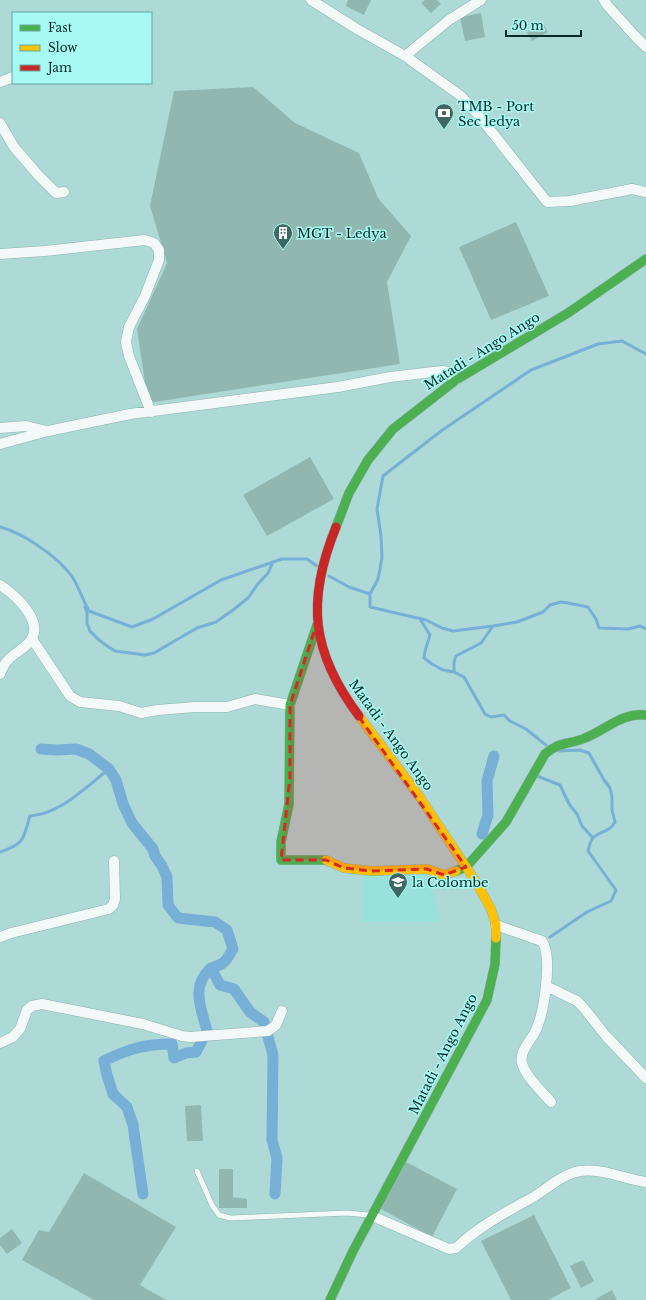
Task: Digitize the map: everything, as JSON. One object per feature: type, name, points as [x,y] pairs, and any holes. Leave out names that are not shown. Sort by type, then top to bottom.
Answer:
[{"type":"main road","name":"Matadi - Ango Ango","points":[[330,1300],[353,1251],[487,1000],[495,964],[496,925],[491,909],[466,867],[419,796],[344,696],[330,670],[322,648],[317,623],[318,594],[327,549],[349,493],[368,460],[393,430],[456,380],[568,313],[646,260]]},
{"type":"main road","points":[[317,623],[290,705],[289,804],[281,842],[281,860],[326,860],[344,868],[371,871],[427,869],[444,875],[466,867],[506,822],[545,754],[553,746],[583,739],[596,733],[612,721],[628,715],[646,715]]},
{"type":"street","points":[[311,0],[357,30],[404,56],[461,96],[480,117],[547,202],[570,201],[632,189],[646,192]]},
{"type":"street","points":[[404,56],[449,20],[482,0]]},
{"type":"street","points":[[604,0],[607,6],[646,47]]},
{"type":"street","points":[[0,82],[12,77]]},
{"type":"street","points":[[0,123],[14,147],[38,175],[56,193],[64,192]]},
{"type":"street","points":[[0,254],[45,251],[145,240],[154,243],[159,250],[160,260],[145,296],[129,327],[126,342],[129,356],[151,412]]},
{"type":"street","points":[[0,444],[48,431],[130,414],[338,387],[390,377],[442,371],[448,372],[456,380]]},
{"type":"street","points":[[0,428],[26,426],[48,431]]},
{"type":"street","points":[[0,585],[12,593],[24,605],[31,617],[34,629],[32,639],[7,660],[0,674]]},
{"type":"street","points":[[32,639],[70,696],[80,702],[119,706],[141,713],[195,707],[227,707],[255,699],[290,705]]},
{"type":"street","points":[[0,937],[11,932],[108,909],[113,905],[115,899],[114,861]]},
{"type":"street","points":[[496,925],[542,941],[545,946],[546,986],[542,1012],[536,1031],[521,1056],[522,1064],[528,1075],[551,1102]]},
{"type":"street","points":[[546,986],[577,1001],[606,1036],[646,1078]]},
{"type":"street","points":[[0,1043],[14,1037],[20,1029],[27,1010],[32,1006],[42,1004],[143,1024],[190,1037],[268,1032],[276,1025],[282,1011]]},
{"type":"street","points":[[372,1216],[449,1249],[456,1248],[495,1218],[568,1175],[580,1171],[596,1172],[646,1182]]},
{"type":"lane","points":[[197,1171],[212,1205],[219,1215],[230,1218],[347,1213],[372,1216]]},
{"type":"highlighted area","points":[[317,623],[330,670],[344,696],[466,867],[444,875],[427,869],[371,871],[344,868],[326,860],[281,860],[290,777],[290,705]]},
{"type":"shaded area","name":"la Colombe","points":[[427,869],[440,922],[362,922],[363,876]]},
{"type":"building","points":[[348,0],[371,0],[364,15],[346,6]]},
{"type":"building","points":[[425,0],[437,0],[441,4],[431,13],[421,3]]},
{"type":"building","points":[[481,13],[485,37],[465,41],[460,17]]},
{"type":"building","points":[[543,24],[548,32],[532,41],[527,32]]},
{"type":"building","name":"MGT - Ledya","points":[[253,87],[295,123],[359,153],[378,198],[411,236],[387,282],[400,364],[148,403],[137,329],[167,263],[150,206],[174,91]]},
{"type":"building","points":[[516,222],[549,296],[491,320],[459,247]]},
{"type":"building","points":[[310,457],[334,499],[267,536],[243,495]]},
{"type":"building","points":[[201,1105],[203,1141],[187,1141],[185,1106]]},
{"type":"building","points":[[406,1162],[457,1189],[432,1237],[381,1209]]},
{"type":"building","points":[[219,1169],[233,1169],[233,1197],[247,1199],[247,1208],[219,1208]]},
{"type":"building","points":[[84,1173],[176,1227],[140,1285],[166,1300],[94,1300],[22,1260],[39,1230],[49,1232]]},
{"type":"building","points":[[534,1215],[571,1288],[548,1300],[511,1300],[481,1241]]},
{"type":"building","points":[[12,1229],[22,1243],[7,1254],[0,1245],[0,1238]]},
{"type":"building","points":[[583,1260],[594,1281],[581,1288],[570,1266]]},
{"type":"building","points":[[612,1290],[617,1300],[594,1300]]},
{"type":"waterway","points":[[329,576],[349,587],[370,594],[378,579],[382,558],[381,536],[377,509],[383,476],[441,431],[531,370],[598,344],[622,341],[646,354]]},
{"type":"waterway","points":[[0,527],[30,540],[59,562],[73,578],[89,611],[132,627],[153,619],[221,580],[282,559],[307,559],[317,566]]},
{"type":"waterway","points":[[85,607],[87,613],[87,623],[90,631],[107,646],[115,651],[145,655],[154,653],[197,628],[216,622],[233,610],[248,598],[268,573],[273,562]]},
{"type":"waterway","points":[[370,594],[370,607],[426,620],[442,628],[453,631],[517,622],[543,612],[550,605],[561,602],[588,607],[596,619],[599,628],[628,629],[640,626],[646,629]]},
{"type":"waterway","points":[[420,619],[430,635],[425,649],[424,658],[443,670],[454,672],[464,677],[485,714],[491,717],[504,715],[510,721],[526,729],[546,745]]},
{"type":"waterway","points":[[454,672],[454,662],[456,656],[481,643],[493,626]]},
{"type":"waterway","points":[[41,749],[76,749],[89,754],[109,769],[116,780],[123,804],[132,823],[153,849],[155,856],[167,877],[168,905],[178,918],[215,922],[227,930],[233,949],[228,958],[221,964],[210,969],[200,983],[200,1007],[207,1031],[196,1052],[186,1053],[174,1058],[172,1044],[153,1045],[129,1050],[104,1061],[113,1094],[127,1107],[133,1125],[143,1194]]},
{"type":"waterway","points":[[550,937],[587,912],[611,901],[616,890],[588,851],[592,839],[613,826],[615,822],[612,810],[610,788],[589,753],[580,750],[559,751]]},
{"type":"waterway","points":[[482,834],[488,815],[487,781],[494,756]]},
{"type":"waterway","points":[[0,852],[14,846],[22,840],[30,816],[41,814],[62,805],[109,769]]},
{"type":"waterway","points":[[537,776],[560,785],[569,804],[577,814],[582,826],[593,838]]},
{"type":"waterway","points":[[211,968],[220,985],[234,989],[250,1012],[264,1022],[273,1055],[272,1140],[277,1158],[275,1194]]},
{"type":"traffic: fast","points":[[336,527],[349,493],[368,460],[393,429],[456,380],[568,313],[646,259]]},
{"type":"traffic: fast","points":[[317,625],[290,705],[289,804],[281,842],[281,860],[326,860]]},
{"type":"traffic: fast","points":[[456,871],[466,867],[506,822],[545,754],[555,747],[579,740],[621,719],[629,716],[646,715]]},
{"type":"traffic: fast","points":[[330,1300],[353,1251],[487,1000],[495,964],[496,938]]},
{"type":"traffic: slow","points":[[359,716],[419,796],[476,882],[491,909],[496,925],[496,938]]},
{"type":"traffic: slow","points":[[326,860],[344,868],[371,871],[427,869],[444,875],[456,871]]},
{"type":"traffic: jam","points":[[336,527],[326,554],[320,579],[317,602],[318,625],[323,648],[331,670],[343,693],[359,716]]},
{"type":"place","name":"TMB - Port Sec ledya","points":[[444,130]]},
{"type":"place","name":"MGT - Ledya","points":[[283,250]]},
{"type":"place","name":"la Colombe","points":[[398,899]]}]
